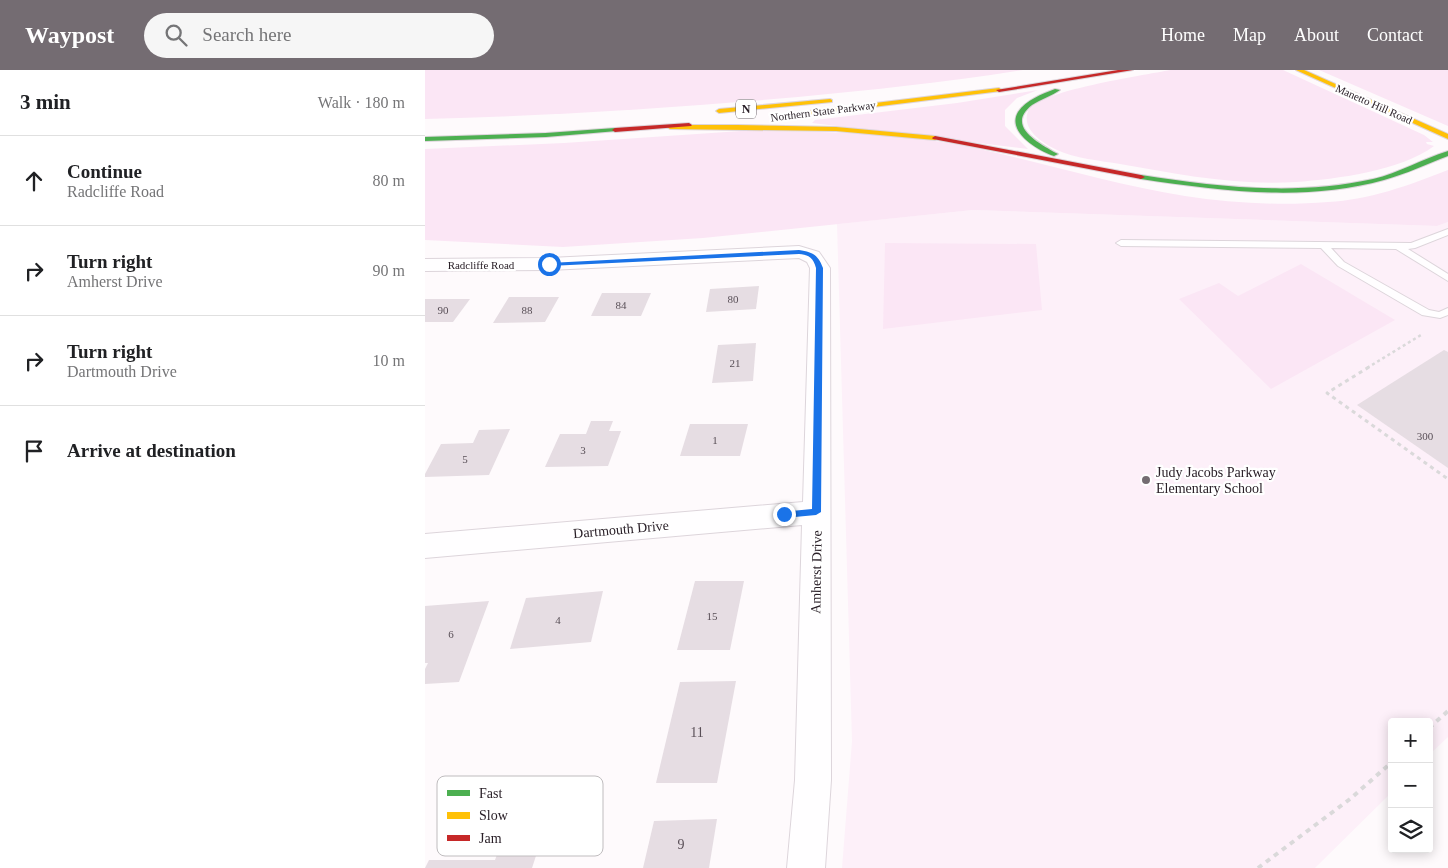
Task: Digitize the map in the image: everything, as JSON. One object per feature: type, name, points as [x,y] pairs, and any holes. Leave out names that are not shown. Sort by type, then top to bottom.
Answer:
[{"type":"main road","name":"Northern State Parkway","points":[[711,112],[860,98],[1065,70]]},
{"type":"main road","name":"Northern State Parkway","points":[[425,139],[546,135],[670,127],[801,114],[976,93],[1130,70]]},
{"type":"main road","name":"Manetto Hill Road","points":[[1299,70],[1448,137]]},
{"type":"main road","points":[[1086,166],[1050,153],[1035,145],[1019,128],[1018,112],[1033,99],[1045,94],[1115,73]]},
{"type":"main road","points":[[674,114],[692,113]]},
{"type":"main road","points":[[670,127],[816,127],[895,132],[1086,166],[1139,178],[1210,189],[1291,191],[1365,183],[1448,153]]},
{"type":"street","name":"Radcliffe Road","points":[[425,265],[549,264],[799,252],[811,254],[816,258],[819,276]]},
{"type":"street","name":"Amherst Drive","points":[[806,868],[813,780],[819,276]]},
{"type":"street","name":"Dartmouth Drive","points":[[425,546],[816,512]]},
{"type":"lane","points":[[1121,243],[1399,247],[1412,246],[1448,232]]},
{"type":"lane","points":[[1324,246],[1341,264],[1426,314],[1440,315],[1448,311]]},
{"type":"lane","points":[[1399,247],[1448,278]]},
{"type":"path","points":[[1421,335],[1327,392],[1448,480]]},
{"type":"path","points":[[1433,724],[1448,711]]},
{"type":"path","points":[[1258,868],[1350,799],[1391,763]]},
{"type":"shaded area","points":[[425,70],[1023,70],[911,85],[751,101],[565,114],[425,119]]},
{"type":"shaded area","points":[[1170,70],[1283,70],[1424,135],[1433,142],[1426,142],[1427,144],[1434,146],[1420,155],[1386,168],[1312,181],[1274,183],[1229,181],[1185,175],[1071,155],[1046,144],[1030,130],[1027,118],[1028,111],[1035,104],[1050,97],[1093,85]]},
{"type":"shaded area","points":[[1319,70],[1448,70],[1448,126]]},
{"type":"shaded area","points":[[1038,90],[1017,98],[1005,110],[1005,126],[1028,149],[812,123],[815,120],[957,103]]},
{"type":"shaded area","points":[[741,131],[851,133],[905,137],[988,151],[1157,191],[1185,196],[1256,203],[1292,204],[1343,201],[1374,195],[1448,170],[1448,222],[1437,226],[973,210],[703,238],[563,247],[425,240],[425,149],[564,143]]},
{"type":"shaded area","name":"Judy Jacobs Parkway Elementary School","points":[[973,210],[1437,226],[1448,222],[1448,737],[1433,751],[1433,718],[1388,718],[1388,796],[1315,868],[842,868],[852,741],[837,224]]},
{"type":"shaded area","points":[[885,243],[1036,244],[1042,310],[883,329]]},
{"type":"shaded area","points":[[1301,264],[1395,320],[1271,389],[1179,299],[1219,283],[1238,296]]},
{"type":"building","points":[[759,286],[756,309],[706,312],[710,289]]},
{"type":"building","points":[[602,293],[651,293],[641,316],[591,316]]},
{"type":"building","points":[[509,297],[559,297],[545,322],[493,323]]},
{"type":"building","points":[[425,299],[470,299],[453,322],[425,322]]},
{"type":"building","points":[[756,343],[753,381],[712,383],[718,345]]},
{"type":"building","points":[[1444,350],[1448,352],[1448,468],[1357,405]]},
{"type":"building","points":[[591,421],[613,421],[609,431],[621,431],[608,466],[545,467],[560,434],[586,434]]},
{"type":"building","points":[[690,424],[748,424],[740,456],[680,456]]},
{"type":"building","points":[[510,429],[489,475],[425,477],[441,444],[473,443],[479,430]]},
{"type":"building","points":[[695,581],[744,581],[730,650],[677,650]]},
{"type":"building","points":[[603,591],[591,642],[510,649],[526,598]]},
{"type":"building","points":[[489,601],[459,682],[425,684],[425,669],[428,663],[425,663],[425,606]]},
{"type":"building","points":[[736,681],[717,783],[656,783],[680,682]]},
{"type":"building","points":[[717,819],[709,868],[643,868],[654,821]]},
{"type":"building","points":[[496,856],[536,856],[532,868],[425,868],[429,860],[495,860]]},
{"type":"traffic: fast","points":[[1054,154],[1027,137],[1020,129],[1018,120],[1021,113],[1029,105],[1057,90]]},
{"type":"traffic: fast","points":[[425,139],[546,135],[615,130]]},
{"type":"traffic: fast","points":[[1141,177],[1227,188],[1286,191],[1315,190],[1373,181],[1402,172],[1448,153]]},
{"type":"traffic: slow","points":[[1299,70],[1448,137]]},
{"type":"traffic: slow","points":[[809,113],[999,90]]},
{"type":"traffic: slow","points":[[719,111],[830,101]]},
{"type":"traffic: slow","points":[[670,127],[836,129],[935,138]]},
{"type":"traffic: jam","points":[[999,90],[1130,70]]},
{"type":"traffic: jam","points":[[615,130],[689,125]]},
{"type":"traffic: jam","points":[[935,138],[1141,177]]},
{"type":"place","name":"Judy Jacobs Parkway Elementary School","points":[[1146,480]]},
{"type":"route","points":[[549,264],[799,252],[811,254],[816,258],[819,268],[816,512],[784,514]]}]
